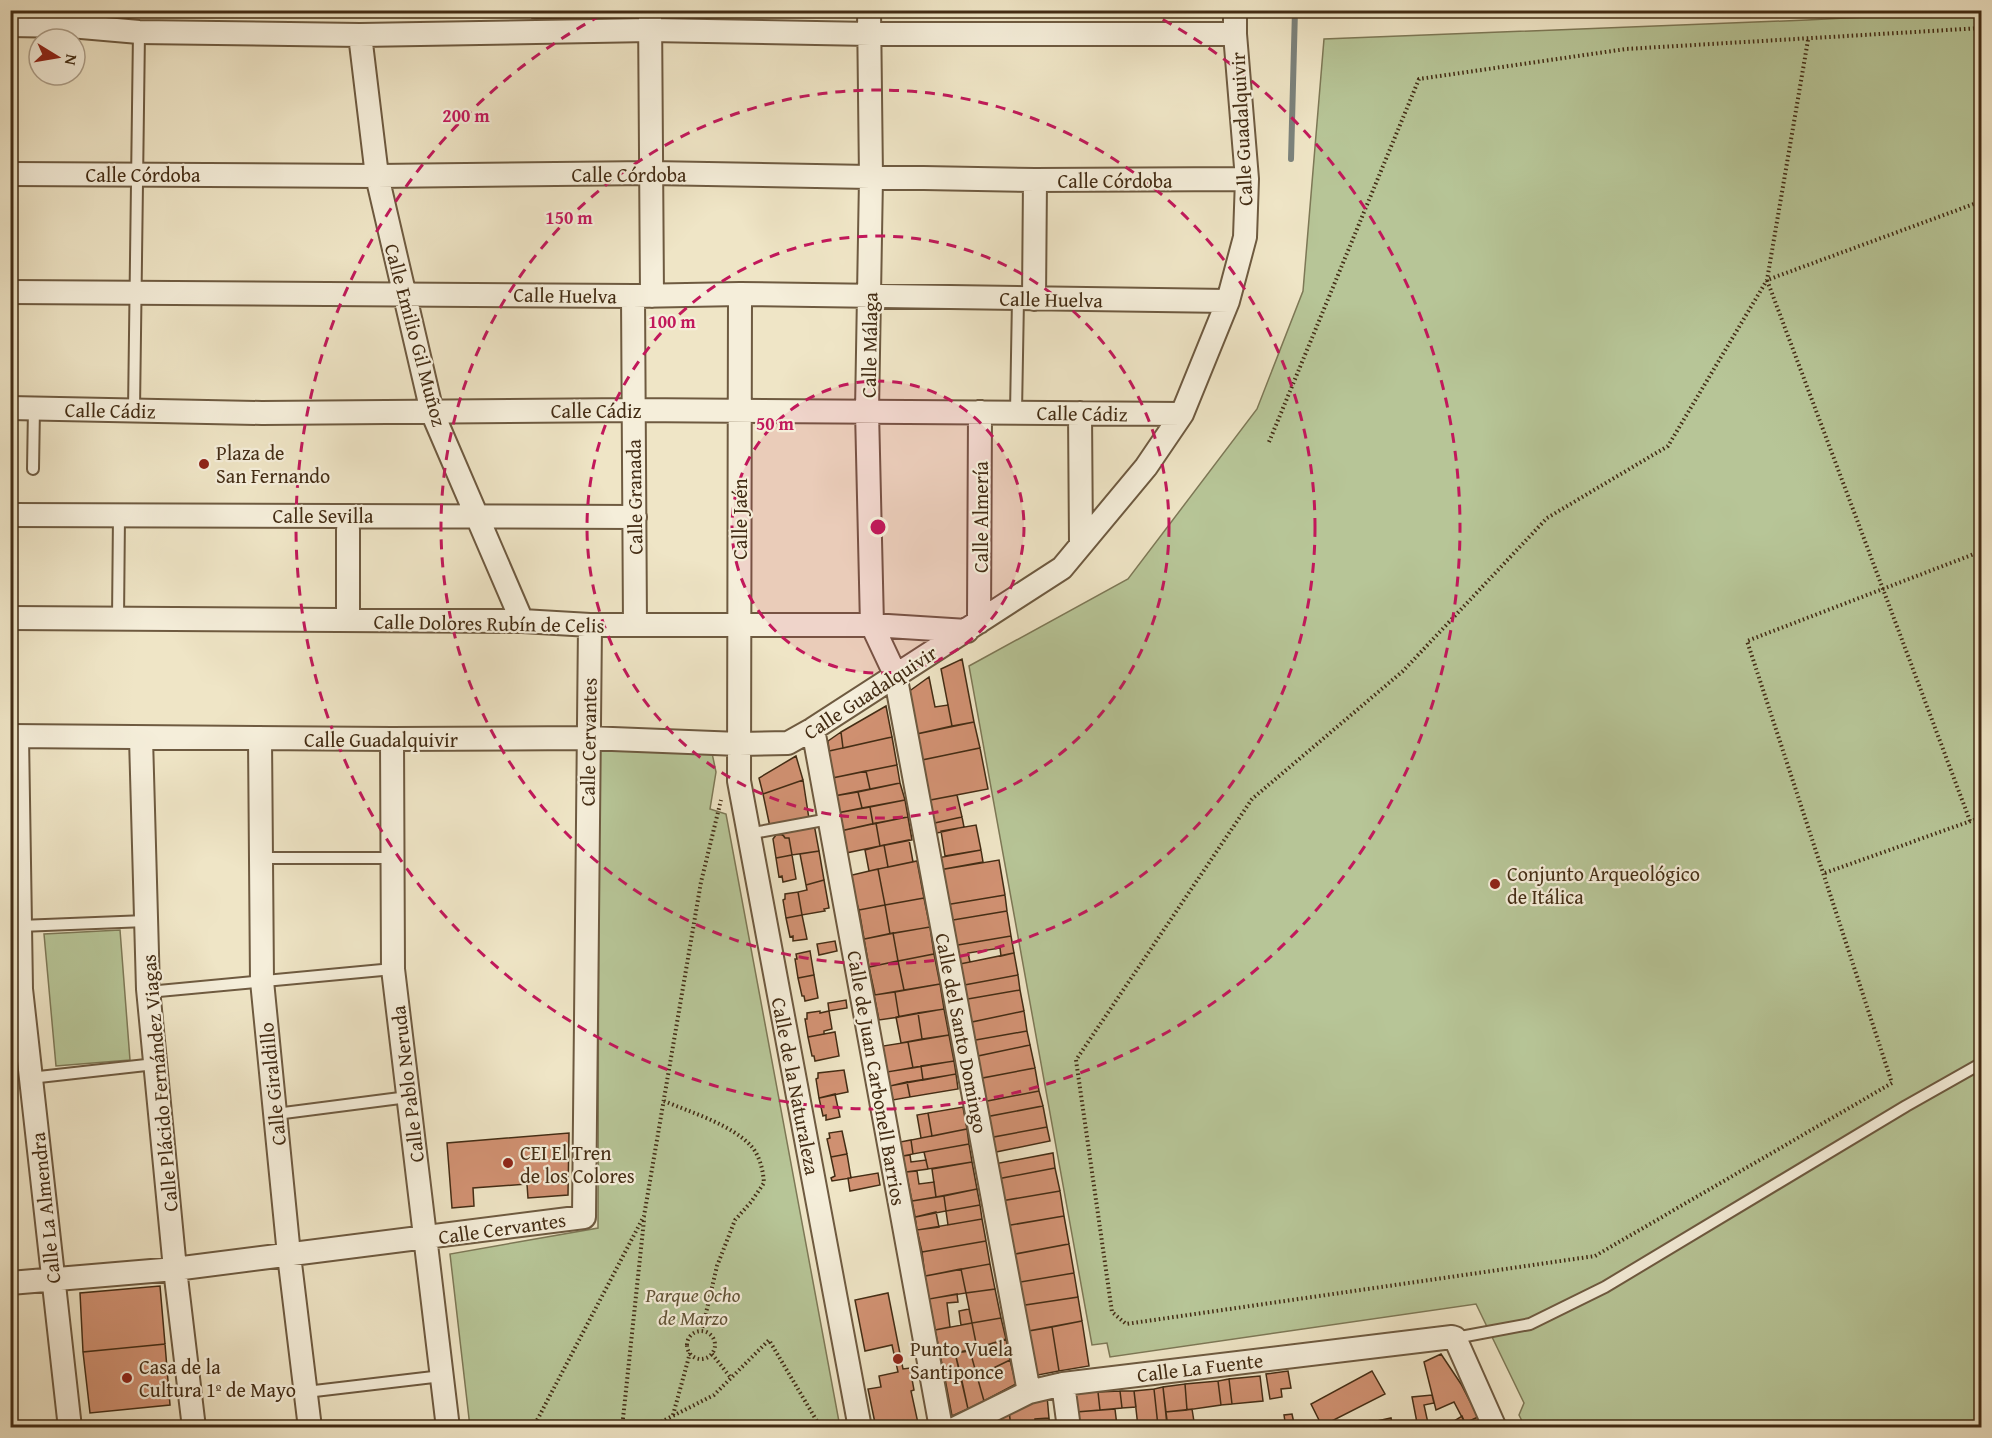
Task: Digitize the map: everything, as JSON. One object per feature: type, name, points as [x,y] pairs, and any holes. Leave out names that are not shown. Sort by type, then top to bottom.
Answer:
[{"type":"street","name":"Calle Málaga","points":[[869,10],[871,177],[867,411],[872,625],[895,674]]},
{"type":"street","name":"Calle Guadalquivir","points":[[14,736],[587,738],[739,744],[788,743],[813,729],[1062,568],[1146,467],[1182,414],[1228,301],[1245,237],[1247,179],[1235,10]]},
{"type":"street","points":[[10,25],[72,18],[139,32],[183,21],[360,35],[650,20],[870,34],[1235,34]]},
{"type":"street","name":"Calle Granada","points":[[635,625],[633,410],[651,173],[650,20]]},
{"type":"street","name":"Calle Emilio Gil Muñoz","points":[[360,35],[377,176],[432,412],[522,621]]},
{"type":"street","name":"Calle Córdoba","points":[[10,174],[377,176],[651,173],[1035,180],[1247,179]]},
{"type":"street","points":[[1026,299],[1035,180]]},
{"type":"street","name":"Calle Huelva","points":[[10,292],[642,296],[740,294],[870,298],[1228,301]]},
{"type":"street","name":"Calle Jaén","points":[[739,744],[740,294]]},
{"type":"street","name":"Calle Cádiz","points":[[10,408],[262,413],[633,410],[1182,414]]},
{"type":"street","name":"Calle Almería","points":[[973,627],[980,412]]},
{"type":"street","points":[[1080,413],[1081,545]]},
{"type":"street","name":"Calle Sevilla","points":[[10,515],[635,518]]},
{"type":"street","points":[[348,530],[348,620]]},
{"type":"street","name":"Calle Dolores Rubín de Celis","points":[[10,618],[973,627]]},
{"type":"street","name":"Calle Cervantes","points":[[10,1283],[176,1269],[584,1217],[587,738],[590,625]]},
{"type":"street","name":"Calle del Santo Domingo","points":[[895,674],[1029,1392]]},
{"type":"street","name":"Calle de Juan Carbonell Barrios","points":[[813,729],[941,1428]]},
{"type":"street","name":"Calle La Almendra","points":[[14,736],[20,926],[16,1005],[30,1078],[70,1428]]},
{"type":"street","name":"Calle Plácido Fernández Viagas","points":[[141,738],[148,992],[194,1428]]},
{"type":"street","name":"Calle Giraldillo","points":[[260,738],[262,981],[289,1255],[310,1428]]},
{"type":"street","name":"Calle Pablo Neruda","points":[[392,739],[393,969],[448,1428]]},
{"type":"street","name":"Calle de la Naturaleza","points":[[739,744],[739,781],[748,834],[860,1428]]},
{"type":"street","points":[[1454,1337],[1495,1428]]},
{"type":"street","name":"Calle La Fuente","points":[[956,1428],[1029,1392],[1063,1384],[1454,1337]]},
{"type":"street","points":[[1063,1384],[1069,1428]]},
{"type":"lane","points":[[134,410],[139,32]]},
{"type":"lane","points":[[1016,412],[1026,299]]},
{"type":"lane","points":[[33,469],[34,408]]},
{"type":"lane","points":[[118,619],[119,515]]},
{"type":"lane","points":[[748,834],[829,819]]},
{"type":"lane","points":[[261,858],[392,858]]},
{"type":"lane","points":[[20,926],[146,921]]},
{"type":"lane","points":[[148,992],[393,969]]},
{"type":"lane","points":[[1454,1337],[1530,1324],[1605,1287],[1906,1106],[1982,1064]]},
{"type":"lane","points":[[30,1078],[155,1065]]},
{"type":"lane","points":[[276,1114],[408,1097]]},
{"type":"lane","points":[[306,1392],[442,1376]]},
{"type":"path","points":[[1269,442],[1419,79],[1626,49],[1982,28]]},
{"type":"path","points":[[1808,40],[1767,280],[1668,446],[1547,518],[1403,671],[1252,799],[1076,1060],[1112,1312],[1126,1324],[1595,1256],[1892,1083],[1747,641],[1982,551]]},
{"type":"path","points":[[1767,280],[1982,201]]},
{"type":"path","points":[[1767,280],[1970,821]]},
{"type":"path","points":[[622,1428],[644,1216],[701,882],[720,803],[739,781]]},
{"type":"path","points":[[1825,873],[1982,817]]},
{"type":"path","points":[[663,1101],[735,1133],[752,1148],[762,1167],[764,1183],[735,1220],[717,1266],[702,1330]]},
{"type":"path","points":[[533,1428],[644,1216]]},
{"type":"path","points":[[702,1330],[710,1333],[715,1340],[714,1350],[708,1357],[698,1359],[687,1349],[688,1340],[693,1333],[702,1330]]},
{"type":"path","points":[[649,1428],[714,1395],[769,1340],[821,1428]]},
{"type":"path","points":[[673,1416],[690,1353]]},
{"type":"path","points":[[712,1354],[731,1378]]},
{"type":"green space","name":"Conjunto Arqueológico de Itálica","points":[[1981,11],[1981,1427],[1525,1427],[1519,1415],[1524,1403],[1476,1304],[1110,1357],[1107,1343],[1092,1345],[969,666],[1128,579],[1257,409],[1303,291],[1324,39]]},
{"type":"green space","name":"Parque Ocho de Marzo","points":[[599,750],[712,753],[716,772],[710,809],[726,814],[840,1427],[470,1427],[450,1254],[598,1228]]},
{"type":"green space","points":[[120,930],[130,1060],[56,1066],[44,934]]},
{"type":"building","points":[[532,10],[611,10],[611,19],[532,18]]},
{"type":"building","points":[[962,659],[974,722],[952,726],[941,669]]},
{"type":"building","points":[[929,677],[935,707],[948,705],[952,726],[912,735],[904,695]]},
{"type":"building","points":[[886,706],[892,737],[843,748],[841,732]]},
{"type":"building","points":[[974,722],[980,748],[917,761],[912,735]]},
{"type":"building","points":[[841,732],[843,748],[829,751],[828,741]]},
{"type":"building","points":[[892,737],[897,765],[832,778],[829,751]]},
{"type":"building","points":[[980,748],[988,789],[925,801],[917,761]]},
{"type":"building","points":[[796,756],[803,780],[763,794],[759,778]]},
{"type":"building","points":[[897,765],[900,783],[870,789],[866,771]]},
{"type":"building","points":[[866,771],[870,789],[834,796],[832,778]]},
{"type":"building","points":[[803,780],[809,819],[770,827],[763,794]]},
{"type":"building","points":[[900,783],[905,800],[862,808],[858,792]]},
{"type":"building","points":[[858,792],[862,808],[837,813],[834,796]]},
{"type":"building","points":[[957,795],[962,817],[930,824],[925,801]]},
{"type":"building","points":[[905,800],[908,817],[873,824],[870,807]]},
{"type":"building","points":[[870,807],[873,824],[840,831],[837,813]]},
{"type":"building","points":[[908,817],[912,840],[880,846],[876,823]]},
{"type":"building","points":[[962,817],[964,827],[932,834],[930,824]]},
{"type":"building","points":[[876,823],[880,846],[846,853],[840,831]]},
{"type":"building","points":[[814,824],[819,851],[792,855],[789,838],[785,838],[779,831]]},
{"type":"building","points":[[976,825],[981,850],[945,856],[941,831]]},
{"type":"building","points":[[782,834],[785,838],[789,838],[792,855],[776,858],[773,839],[776,835]]},
{"type":"building","points":[[909,840],[913,862],[888,867],[884,845]]},
{"type":"building","points":[[884,845],[888,867],[869,871],[865,850]]},
{"type":"building","points":[[981,850],[983,862],[939,870],[937,858]]},
{"type":"building","points":[[819,851],[824,880],[806,885],[800,854]]},
{"type":"building","points":[[792,855],[796,879],[783,882],[782,876],[779,877],[776,858]]},
{"type":"building","points":[[999,860],[1005,895],[945,905],[939,870]]},
{"type":"building","points":[[917,861],[924,898],[885,905],[878,869]]},
{"type":"building","points":[[878,869],[885,905],[859,910],[848,876]]},
{"type":"building","points":[[824,880],[829,908],[824,909],[825,911],[802,915],[798,892],[807,890],[806,885]]},
{"type":"building","points":[[798,892],[802,915],[786,918],[783,900],[785,894]]},
{"type":"building","points":[[1005,895],[1007,911],[947,921],[945,905]]},
{"type":"building","points":[[924,898],[930,927],[890,934],[885,905]]},
{"type":"building","points":[[885,905],[890,934],[864,939],[859,910]]},
{"type":"building","points":[[1007,911],[1011,936],[952,946],[947,921]]},
{"type":"building","points":[[802,915],[807,939],[793,941],[786,918]]},
{"type":"building","points":[[930,927],[934,954],[898,961],[893,933]]},
{"type":"building","points":[[893,933],[898,961],[869,967],[864,939]]},
{"type":"building","points":[[1011,936],[1014,953],[1001,956],[1000,948],[968,953],[970,962],[955,965],[952,946]]},
{"type":"building","points":[[835,941],[837,951],[819,955],[817,944]]},
{"type":"building","points":[[810,951],[814,975],[798,978],[796,954]]},
{"type":"building","points":[[1014,953],[1018,975],[959,986],[955,965]]},
{"type":"building","points":[[934,954],[940,984],[904,990],[898,961]]},
{"type":"building","points":[[898,961],[904,990],[875,995],[869,967]]},
{"type":"building","points":[[814,975],[818,998],[805,1001],[798,978]]},
{"type":"building","points":[[1018,975],[1020,990],[962,1000],[959,986]]},
{"type":"building","points":[[940,984],[944,1009],[899,1017],[895,992]]},
{"type":"building","points":[[1020,990],[1024,1011],[967,1023],[962,1000]]},
{"type":"building","points":[[895,992],[899,1017],[879,1020],[874,995]]},
{"type":"building","points":[[846,1000],[847,1008],[829,1011],[828,1003]]},
{"type":"building","points":[[944,1009],[949,1035],[922,1039],[918,1013]]},
{"type":"building","points":[[820,1011],[820,1013],[829,1011],[832,1029],[824,1031],[824,1034],[808,1037],[805,1019],[807,1019],[807,1013]]},
{"type":"building","points":[[1024,1011],[1027,1031],[970,1041],[967,1023]]},
{"type":"building","points":[[918,1013],[922,1039],[901,1043],[896,1017]]},
{"type":"building","points":[[1027,1031],[1030,1045],[973,1057],[970,1041]]},
{"type":"building","points":[[835,1032],[839,1056],[815,1061],[808,1037]]},
{"type":"building","points":[[949,1035],[954,1061],[913,1068],[908,1042]]},
{"type":"building","points":[[908,1042],[913,1068],[887,1072],[883,1046]]},
{"type":"building","points":[[1030,1045],[1035,1068],[977,1079],[973,1057]]},
{"type":"building","points":[[954,1061],[956,1074],[923,1080],[921,1066]]},
{"type":"building","points":[[921,1066],[923,1080],[890,1086],[887,1072]]},
{"type":"building","points":[[1035,1068],[1039,1091],[982,1102],[977,1079]]},
{"type":"building","points":[[844,1070],[848,1092],[819,1098],[816,1079],[818,1073]]},
{"type":"building","points":[[956,1074],[958,1089],[910,1097],[907,1082]]},
{"type":"building","points":[[907,1082],[910,1097],[893,1100],[890,1086]]},
{"type":"building","points":[[1039,1091],[1043,1106],[985,1117],[982,1102]]},
{"type":"building","points":[[835,1094],[840,1117],[826,1120],[819,1098]]},
{"type":"building","points":[[1043,1106],[1047,1127],[988,1138],[985,1117]]},
{"type":"building","points":[[963,1107],[967,1129],[932,1136],[928,1113]]},
{"type":"building","points":[[928,1113],[932,1136],[921,1138],[917,1115]]},
{"type":"building","points":[[1047,1127],[1050,1141],[991,1153],[988,1138]]},
{"type":"building","points":[[967,1129],[969,1144],[913,1154],[911,1140]]},
{"type":"building","points":[[842,1131],[847,1154],[831,1157],[827,1139],[830,1138],[829,1133]]},
{"type":"building","name":"CEI El Tren de los Colores","points":[[569,1133],[568,1195],[528,1198],[527,1184],[473,1188],[474,1206],[452,1208],[447,1143]]},
{"type":"building","points":[[911,1140],[913,1154],[903,1156],[900,1142]]},
{"type":"building","points":[[969,1144],[972,1162],[928,1169],[924,1152]]},
{"type":"building","points":[[1053,1153],[1055,1168],[997,1179],[994,1164]]},
{"type":"building","points":[[847,1154],[851,1178],[832,1181],[831,1178],[835,1176],[831,1157]]},
{"type":"building","points":[[910,1155],[911,1162],[926,1160],[928,1169],[906,1172],[903,1156]]},
{"type":"building","points":[[972,1162],[977,1189],[936,1197],[932,1169]]},
{"type":"building","points":[[1055,1168],[1060,1191],[1001,1201],[997,1179]]},
{"type":"building","points":[[917,1171],[919,1184],[934,1182],[936,1197],[912,1201],[906,1172]]},
{"type":"building","points":[[878,1173],[880,1185],[850,1191],[848,1178]]},
{"type":"building","points":[[977,1189],[980,1205],[946,1211],[944,1196]]},
{"type":"building","points":[[1060,1191],[1064,1216],[1005,1226],[1001,1201]]},
{"type":"building","points":[[944,1196],[946,1211],[915,1217],[912,1201]]},
{"type":"building","points":[[980,1205],[982,1219],[948,1225],[946,1211]]},
{"type":"building","points":[[936,1212],[939,1227],[917,1230],[915,1217]]},
{"type":"building","points":[[1064,1216],[1069,1244],[1010,1255],[1005,1226]]},
{"type":"building","points":[[982,1219],[986,1241],[922,1252],[917,1230]]},
{"type":"building","points":[[986,1241],[990,1264],[925,1276],[922,1252]]},
{"type":"building","points":[[1069,1244],[1074,1273],[1015,1283],[1010,1255]]},
{"type":"building","points":[[990,1264],[995,1289],[966,1293],[961,1269]]},
{"type":"building","points":[[961,1269],[966,1293],[929,1299],[925,1276]]},
{"type":"building","points":[[1074,1273],[1078,1297],[1019,1306],[1015,1283]]},
{"type":"building","points":[[160,1286],[165,1344],[83,1352],[80,1293]]},
{"type":"building","points":[[995,1289],[1001,1318],[972,1323],[966,1293]]},
{"type":"building","name":"Punto Vuela Santiponce","points":[[888,1293],[903,1369],[910,1368],[914,1390],[911,1391],[918,1423],[915,1428],[876,1428],[868,1389],[881,1387],[879,1376],[898,1372],[892,1345],[865,1351],[855,1300]]},
{"type":"building","points":[[957,1294],[958,1302],[947,1303],[950,1327],[935,1330],[929,1299]]},
{"type":"building","points":[[1078,1297],[1082,1321],[1023,1332],[1019,1306]]},
{"type":"building","points":[[969,1309],[972,1323],[961,1325],[959,1311]]},
{"type":"building","points":[[1001,1318],[1006,1339],[977,1348],[972,1323]]},
{"type":"building","points":[[1082,1321],[1089,1366],[1059,1371],[1052,1327]]},
{"type":"building","points":[[972,1323],[977,1348],[955,1353],[960,1372],[945,1379],[935,1330]]},
{"type":"building","points":[[1052,1327],[1059,1371],[1033,1376],[1023,1332]]},
{"type":"building","points":[[1006,1339],[1010,1360],[977,1376],[970,1351]]},
{"type":"building","name":"Casa de la Cultura 1º de Mayo","points":[[165,1344],[170,1405],[90,1413],[83,1352]]},
{"type":"building","points":[[970,1351],[984,1401],[968,1409],[955,1353]]},
{"type":"building","points":[[1441,1354],[1461,1384],[1478,1417],[1465,1423],[1454,1402],[1436,1410],[1424,1362]]},
{"type":"building","points":[[1010,1360],[1016,1384],[984,1401],[977,1376]]},
{"type":"building","points":[[1288,1371],[1291,1388],[1281,1389],[1282,1397],[1270,1399],[1266,1374]]},
{"type":"building","points":[[1372,1371],[1385,1394],[1322,1426],[1311,1404]]},
{"type":"building","points":[[960,1372],[968,1409],[952,1416],[945,1379]]},
{"type":"building","points":[[1260,1376],[1263,1401],[1232,1404],[1229,1379]]},
{"type":"building","points":[[1229,1379],[1232,1404],[1221,1405],[1218,1381]]},
{"type":"building","points":[[1218,1381],[1221,1405],[1187,1410],[1185,1384]]},
{"type":"building","points":[[1185,1384],[1187,1410],[1166,1412],[1163,1387]]},
{"type":"building","points":[[1163,1387],[1167,1425],[1158,1426],[1154,1389]]},
{"type":"building","points":[[1154,1389],[1158,1426],[1138,1427],[1134,1391]]},
{"type":"building","points":[[1120,1391],[1122,1408],[1100,1410],[1098,1392]]},
{"type":"building","points":[[1120,1391],[1134,1391],[1136,1407],[1122,1408]]},
{"type":"building","points":[[1073,1392],[1098,1392],[1100,1410],[1076,1412]]},
{"type":"building","points":[[1432,1395],[1434,1403],[1424,1405],[1427,1428],[1418,1428],[1412,1397]]},
{"type":"building","points":[[1047,1396],[1049,1418],[1035,1419],[1035,1425],[1029,1428],[1011,1428],[1009,1410]]},
{"type":"building","points":[[1115,1409],[1117,1426],[1138,1424],[1138,1427],[1078,1428],[1076,1412]]},
{"type":"building","points":[[1192,1409],[1195,1428],[1168,1428],[1166,1412]]},
{"type":"building","points":[[1009,1410],[1011,1428],[992,1428],[990,1423]]},
{"type":"building","points":[[1292,1414],[1295,1428],[1286,1428],[1284,1415]]},
{"type":"building","points":[[1462,1416],[1465,1423],[1478,1417],[1480,1424],[1470,1428],[1457,1428],[1454,1421]]},
{"type":"building","points":[[1049,1418],[1050,1428],[1029,1428],[1035,1425],[1035,1419]]},
{"type":"building","points":[[1391,1418],[1393,1428],[1364,1428],[1363,1424]]},
{"type":"waterway","points":[[1291,159],[1295,10]]},
{"type":"place","name":"Plaza de San Fernando","points":[[204,464]]},
{"type":"place","name":"Conjunto Arqueológico de Itálica","points":[[1495,884]]},
{"type":"place","name":"CEI El Tren de los Colores","points":[[508,1163]]},
{"type":"place","name":"Punto Vuela Santiponce","points":[[898,1359]]},
{"type":"place","name":"Casa de la Cultura 1º de Mayo","points":[[127,1378]]}]
